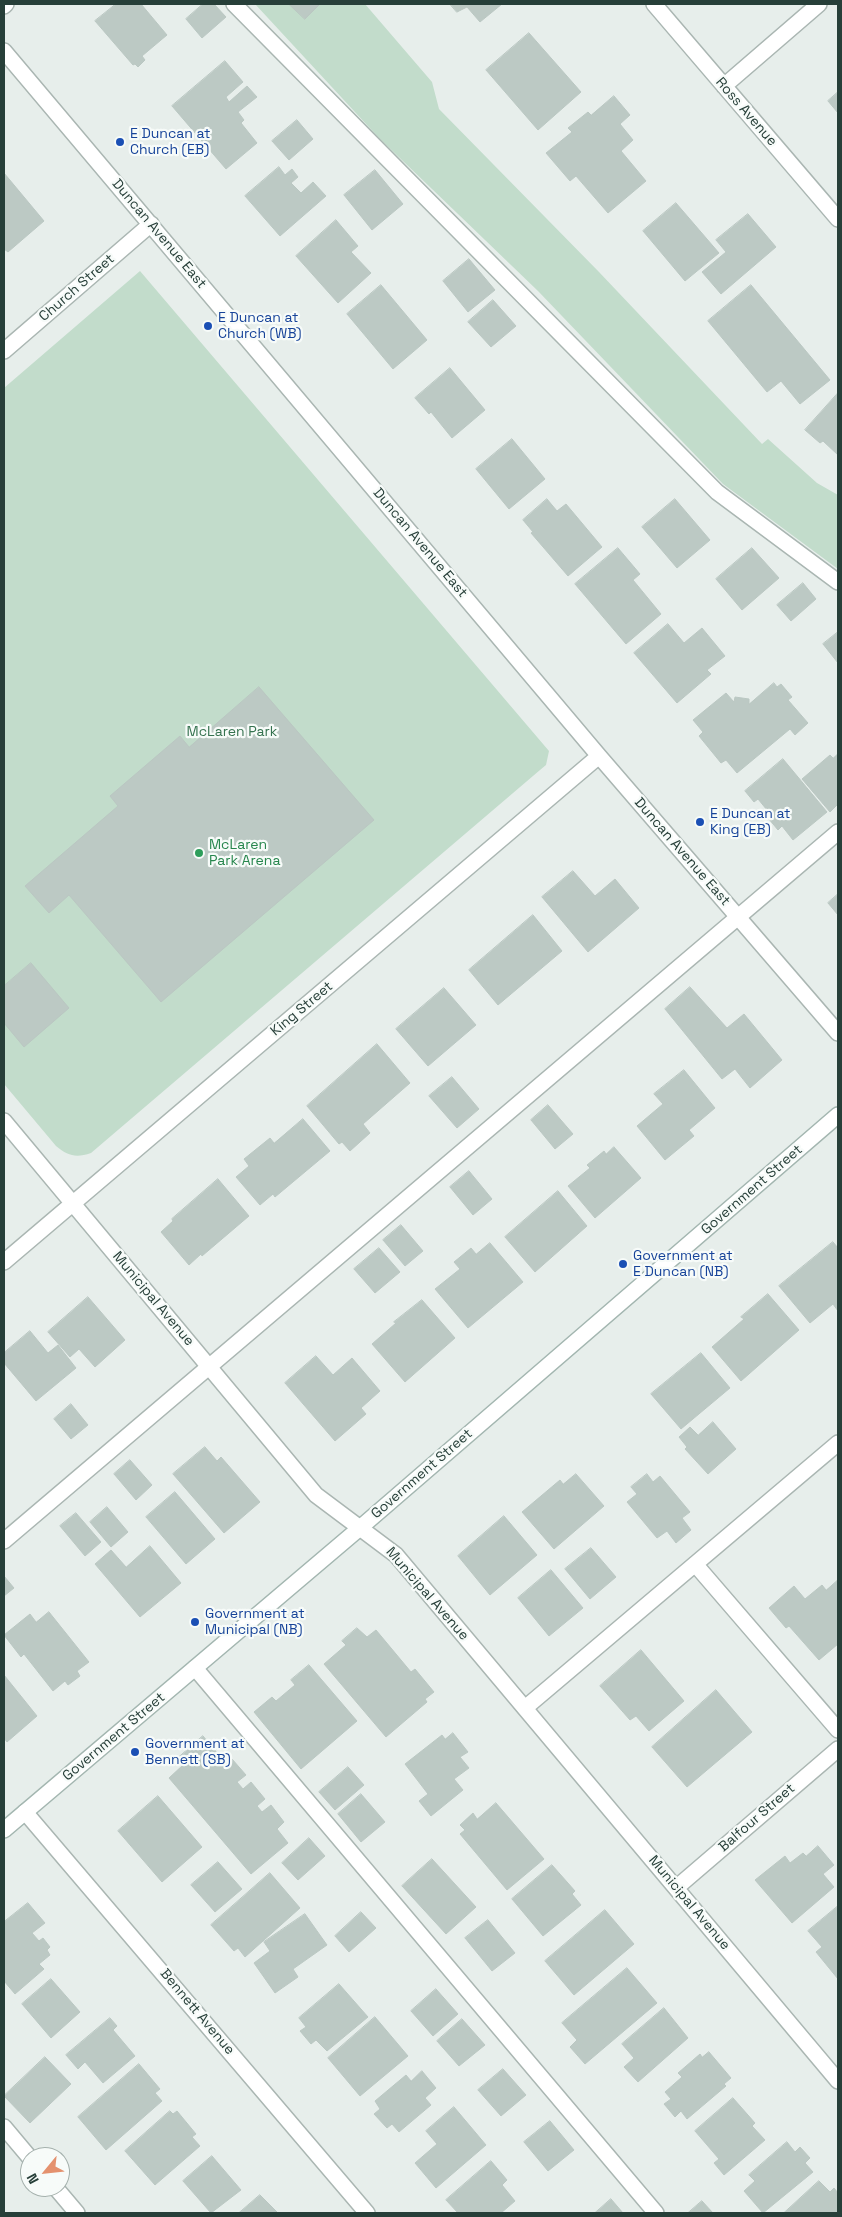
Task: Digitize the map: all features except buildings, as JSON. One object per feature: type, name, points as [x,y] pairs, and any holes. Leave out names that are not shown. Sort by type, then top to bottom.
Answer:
[{"type":"street","points":[[234,4],[717,492],[838,582]]},
{"type":"street","name":"Ross Avenue","points":[[654,4],[838,219]]},
{"type":"street","points":[[724,86],[820,4]]},
{"type":"street","name":"Duncan Avenue East","points":[[4,51],[599,756],[838,1033]]},
{"type":"street","name":"Church Street","points":[[4,351],[151,224]]},
{"type":"street","name":"King Street","points":[[4,1262],[599,756]]},
{"type":"street","points":[[4,1541],[838,832]]},
{"type":"street","name":"Government Street","points":[[4,1830],[361,1527],[838,1115]]},
{"type":"street","name":"Municipal Avenue","points":[[4,1121],[316,1495],[396,1555],[838,2081]]},
{"type":"street","points":[[525,1708],[838,1443]]},
{"type":"street","points":[[695,1564],[838,1730]]},
{"type":"street","points":[[195,1668],[656,2213]]},
{"type":"street","name":"Balfour Street","points":[[676,1888],[838,1749]]},
{"type":"street","name":"Bennett Avenue","points":[[25,1812],[367,2213]]},
{"type":"street","points":[[4,2127],[21,2147]]},
{"type":"street","points":[[63,2197],[77,2213]]},
{"type":"green space","points":[[255,4],[365,4],[432,82],[439,109],[599,272],[762,444],[768,439],[817,483],[838,495],[838,569],[723,484],[538,291],[379,138]]},
{"type":"green space","name":"McLaren Park","points":[[140,271],[549,751],[546,765],[91,1153],[76,1156],[64,1152],[56,1146],[4,1084],[4,388]]},
{"type":"place","name":"E Duncan at Church (EB)","points":[[120,142]]},
{"type":"place","name":"E Duncan at Church (WB)","points":[[208,326]]},
{"type":"place","name":"E Duncan at King (EB)","points":[[700,822]]},
{"type":"place","name":"McLaren Park Arena","points":[[199,853]]},
{"type":"place","name":"Government at E Duncan (NB)","points":[[623,1264]]},
{"type":"place","name":"Government at Municipal (NB)","points":[[195,1622]]},
{"type":"place","name":"Government at Bennett (SB)","points":[[135,1752]]}]
